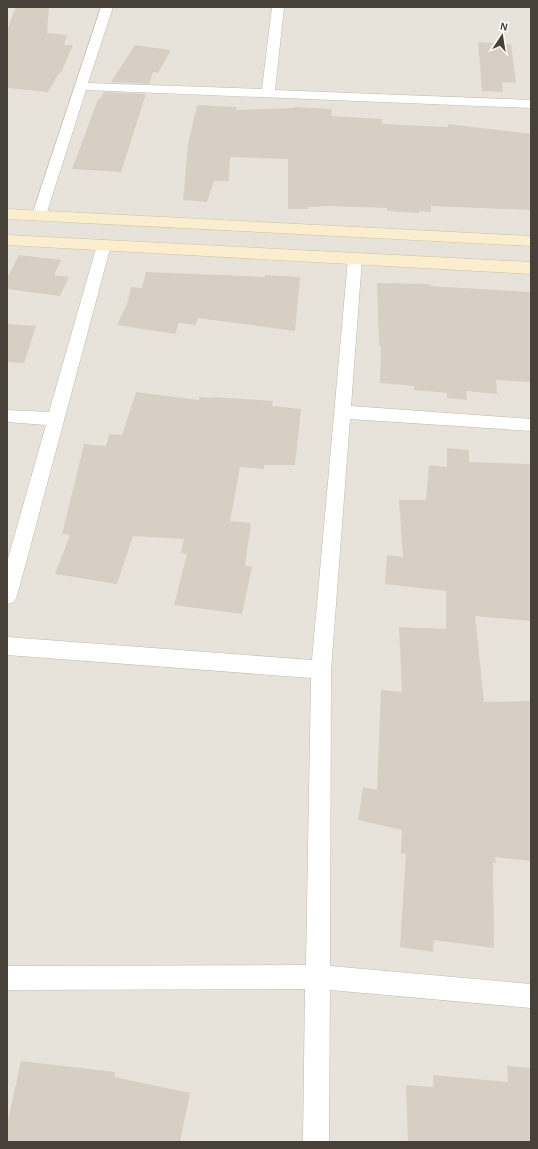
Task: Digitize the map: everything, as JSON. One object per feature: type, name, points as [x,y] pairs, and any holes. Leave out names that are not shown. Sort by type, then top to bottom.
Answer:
[{"type":"street","points":[[39,215],[107,7]]},
{"type":"street","points":[[268,93],[278,7]]},
{"type":"street","points":[[81,86],[531,104]]},
{"type":"street","points":[[7,214],[531,241]]},
{"type":"street","points":[[7,240],[531,268]]},
{"type":"street","points":[[7,596],[104,245]]},
{"type":"street","points":[[316,1142],[321,670],[355,258]]},
{"type":"street","points":[[342,412],[531,425]]},
{"type":"street","points":[[7,416],[56,419]]},
{"type":"street","points":[[7,646],[321,670]]},
{"type":"street","points":[[7,978],[318,977],[531,996]]},
{"type":"shaded area","points":[[7,7],[531,7],[531,1142],[7,1142]]},
{"type":"building","points":[[16,7],[49,7],[47,33],[67,35],[64,45],[73,45],[61,73],[59,73],[48,92],[7,88],[7,30]]},
{"type":"building","points":[[478,42],[511,44],[516,83],[502,82],[503,92],[482,91]]},
{"type":"building","points":[[135,45],[171,50],[158,73],[153,72],[149,84],[111,82]]},
{"type":"building","points":[[104,92],[146,94],[121,172],[72,169],[98,99],[100,99]]},
{"type":"building","points":[[197,105],[237,107],[236,110],[293,107],[332,109],[331,116],[382,119],[382,124],[448,127],[448,124],[531,134],[531,210],[431,206],[431,212],[419,211],[419,213],[387,211],[387,208],[329,206],[308,207],[308,209],[288,209],[288,159],[230,157],[229,181],[214,181],[207,202],[183,200],[188,144]]},
{"type":"building","points":[[19,255],[61,260],[54,275],[69,277],[60,296],[7,289],[7,278]]},
{"type":"building","points":[[146,272],[300,277],[295,331],[198,318],[196,325],[179,323],[175,334],[117,325],[127,304],[131,287],[142,288]]},
{"type":"building","points":[[377,283],[430,284],[430,286],[531,292],[531,382],[496,380],[497,394],[466,391],[467,400],[447,398],[447,393],[414,390],[414,386],[380,383],[381,346],[379,346]]},
{"type":"building","points":[[7,324],[36,326],[24,363],[7,362]]},
{"type":"building","points":[[136,392],[199,400],[199,397],[214,397],[273,401],[272,406],[301,409],[295,465],[264,465],[264,469],[240,467],[230,521],[251,523],[245,566],[252,567],[242,614],[174,605],[187,554],[181,553],[184,539],[133,536],[117,584],[55,574],[70,535],[62,534],[84,444],[106,446],[109,434],[122,435]]},
{"type":"building","points":[[447,448],[469,450],[469,462],[531,464],[531,621],[475,616],[484,702],[531,701],[531,861],[495,857],[496,863],[493,863],[494,948],[434,940],[433,952],[400,947],[406,854],[401,853],[402,830],[358,820],[363,787],[377,790],[381,690],[402,692],[399,627],[446,629],[446,591],[385,584],[387,555],[403,557],[399,500],[426,500],[429,465],[447,467]]},
{"type":"building","points":[[21,1061],[115,1072],[114,1077],[190,1093],[180,1142],[7,1142],[7,1125]]},
{"type":"building","points":[[507,1066],[531,1068],[531,1142],[408,1142],[406,1085],[434,1087],[433,1075],[508,1082]]}]
